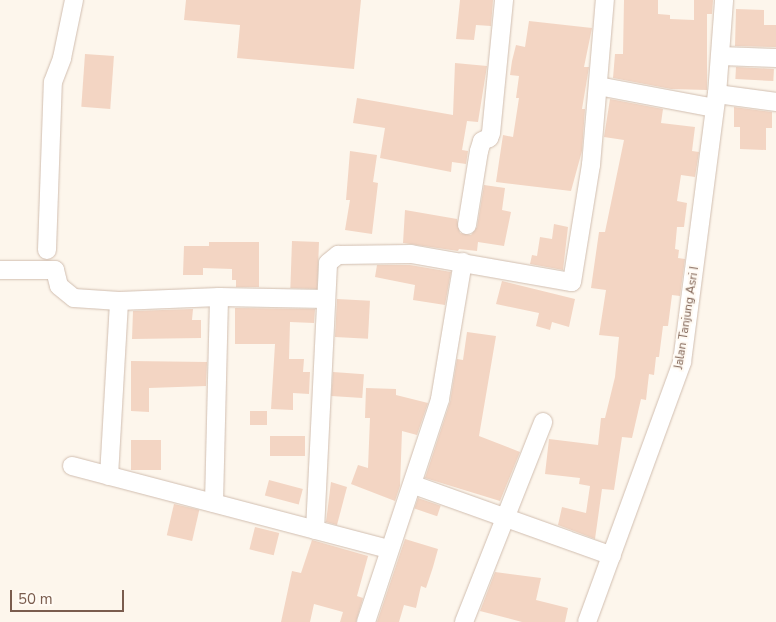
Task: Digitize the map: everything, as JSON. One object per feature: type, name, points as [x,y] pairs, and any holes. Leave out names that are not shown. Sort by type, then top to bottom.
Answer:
[{"type":"street","points":[[48,250],[53,82],[62,58],[74,0]]},
{"type":"street","points":[[467,225],[479,151],[482,141],[489,138],[491,132],[504,0]]},
{"type":"street","points":[[315,530],[328,263],[338,255],[411,254],[572,282],[584,214],[605,0]]},
{"type":"street","name":"Jalan Tanjung Asri I","points":[[587,622],[682,362],[716,100],[724,0]]},
{"type":"street","points":[[720,56],[776,58]]},
{"type":"street","points":[[598,86],[716,100],[776,102]]},
{"type":"street","points":[[366,622],[388,550],[414,485],[440,399],[462,262]]},
{"type":"street","points":[[0,270],[55,270],[59,286],[74,298],[118,301],[219,297],[326,299]]},
{"type":"street","points":[[214,503],[219,297]]},
{"type":"street","points":[[109,476],[118,301]]},
{"type":"street","points":[[464,622],[542,422]]},
{"type":"street","points":[[72,466],[388,550]]},
{"type":"street","points":[[414,485],[503,519],[612,556]]},
{"type":"building","points":[[186,0],[361,0],[354,69],[237,58],[240,25],[184,20]]},
{"type":"building","points":[[460,0],[493,0],[491,26],[476,25],[474,40],[456,39]]},
{"type":"building","points":[[624,0],[658,0],[658,14],[670,15],[670,19],[694,20],[694,0],[713,0],[712,14],[707,14],[707,90],[671,89],[613,78],[615,54],[623,54]]},
{"type":"building","points":[[736,9],[764,10],[764,25],[776,25],[776,47],[735,46]]},
{"type":"building","points":[[529,21],[592,28],[584,67],[589,67],[582,109],[585,109],[582,151],[571,191],[496,182],[503,135],[513,137],[519,98],[516,98],[519,76],[510,75],[512,61],[516,45],[525,47]]},
{"type":"building","points":[[85,54],[114,56],[110,109],[81,107]]},
{"type":"building","points":[[455,63],[487,66],[478,122],[467,121],[462,150],[468,151],[466,164],[452,162],[451,172],[380,158],[385,128],[353,123],[357,98],[453,115]]},
{"type":"building","points":[[736,67],[774,69],[773,81],[735,79]]},
{"type":"building","points":[[610,99],[663,109],[661,123],[695,127],[692,151],[699,152],[695,177],[681,175],[677,201],[687,203],[684,227],[677,227],[675,249],[679,250],[678,258],[685,259],[680,296],[672,295],[668,326],[663,326],[659,357],[656,357],[654,375],[649,374],[646,400],[641,399],[632,438],[622,437],[614,490],[602,489],[595,539],[558,525],[562,507],[586,513],[590,486],[579,484],[580,478],[545,474],[549,439],[598,445],[601,418],[605,418],[615,377],[619,337],[599,335],[606,290],[591,288],[599,232],[605,232],[624,140],[604,137]]},
{"type":"building","points":[[734,107],[772,112],[772,128],[766,128],[766,150],[740,149],[740,127],[734,127]]},
{"type":"building","points":[[350,151],[377,155],[373,182],[378,183],[372,234],[345,230],[350,200],[346,200]]},
{"type":"building","points":[[484,185],[505,188],[502,210],[511,212],[504,246],[478,242],[477,251],[459,249],[458,251],[403,243],[405,210],[457,219],[460,233],[471,235],[477,227]]},
{"type":"building","points":[[554,224],[568,227],[563,270],[530,264],[532,255],[537,256],[540,237],[552,239]]},
{"type":"building","points":[[292,241],[319,242],[317,289],[290,288]]},
{"type":"building","points":[[209,242],[259,242],[259,287],[236,287],[236,280],[232,280],[232,269],[203,268],[203,275],[183,275],[184,246],[209,246]]},
{"type":"building","points":[[377,265],[410,265],[451,272],[445,305],[413,300],[415,285],[375,277]]},
{"type":"building","points":[[502,281],[575,299],[569,327],[552,322],[550,330],[536,326],[539,313],[496,304]]},
{"type":"building","points":[[337,299],[370,301],[368,339],[335,337]]},
{"type":"building","points":[[235,308],[315,309],[314,323],[290,322],[289,359],[304,359],[303,372],[310,372],[309,394],[293,393],[293,410],[271,409],[275,344],[235,344]]},
{"type":"building","points":[[193,309],[192,320],[201,320],[201,338],[132,339],[133,311]]},
{"type":"building","points":[[467,332],[496,336],[479,436],[520,452],[500,501],[425,478],[450,402],[457,359],[463,360]]},
{"type":"building","points":[[131,361],[207,362],[206,386],[149,388],[149,412],[131,411]]},
{"type":"building","points":[[333,372],[364,374],[362,398],[331,396]]},
{"type":"building","points":[[366,388],[396,389],[396,395],[428,403],[417,435],[402,431],[400,486],[395,501],[351,484],[358,465],[368,468],[370,418],[365,418]]},
{"type":"building","points":[[250,411],[267,411],[267,425],[250,425]]},
{"type":"building","points":[[270,436],[305,436],[305,456],[270,456]]},
{"type":"building","points":[[131,440],[161,440],[161,470],[131,470]]},
{"type":"building","points":[[269,480],[303,489],[299,505],[265,495]]},
{"type":"building","points":[[331,482],[347,487],[337,525],[326,522]]},
{"type":"building","points":[[418,498],[441,506],[437,516],[414,508]]},
{"type":"building","points":[[174,504],[199,510],[192,541],[167,535]]},
{"type":"building","points":[[255,527],[279,533],[274,555],[249,549]]},
{"type":"building","points":[[405,539],[438,549],[426,588],[421,586],[416,608],[404,605],[399,622],[377,622]]},
{"type":"building","points":[[312,540],[368,556],[357,596],[363,598],[356,622],[340,622],[343,612],[314,604],[310,622],[281,622],[292,571],[301,573]]},
{"type":"building","points":[[495,572],[541,578],[536,600],[568,608],[565,622],[522,622],[480,611]]}]
